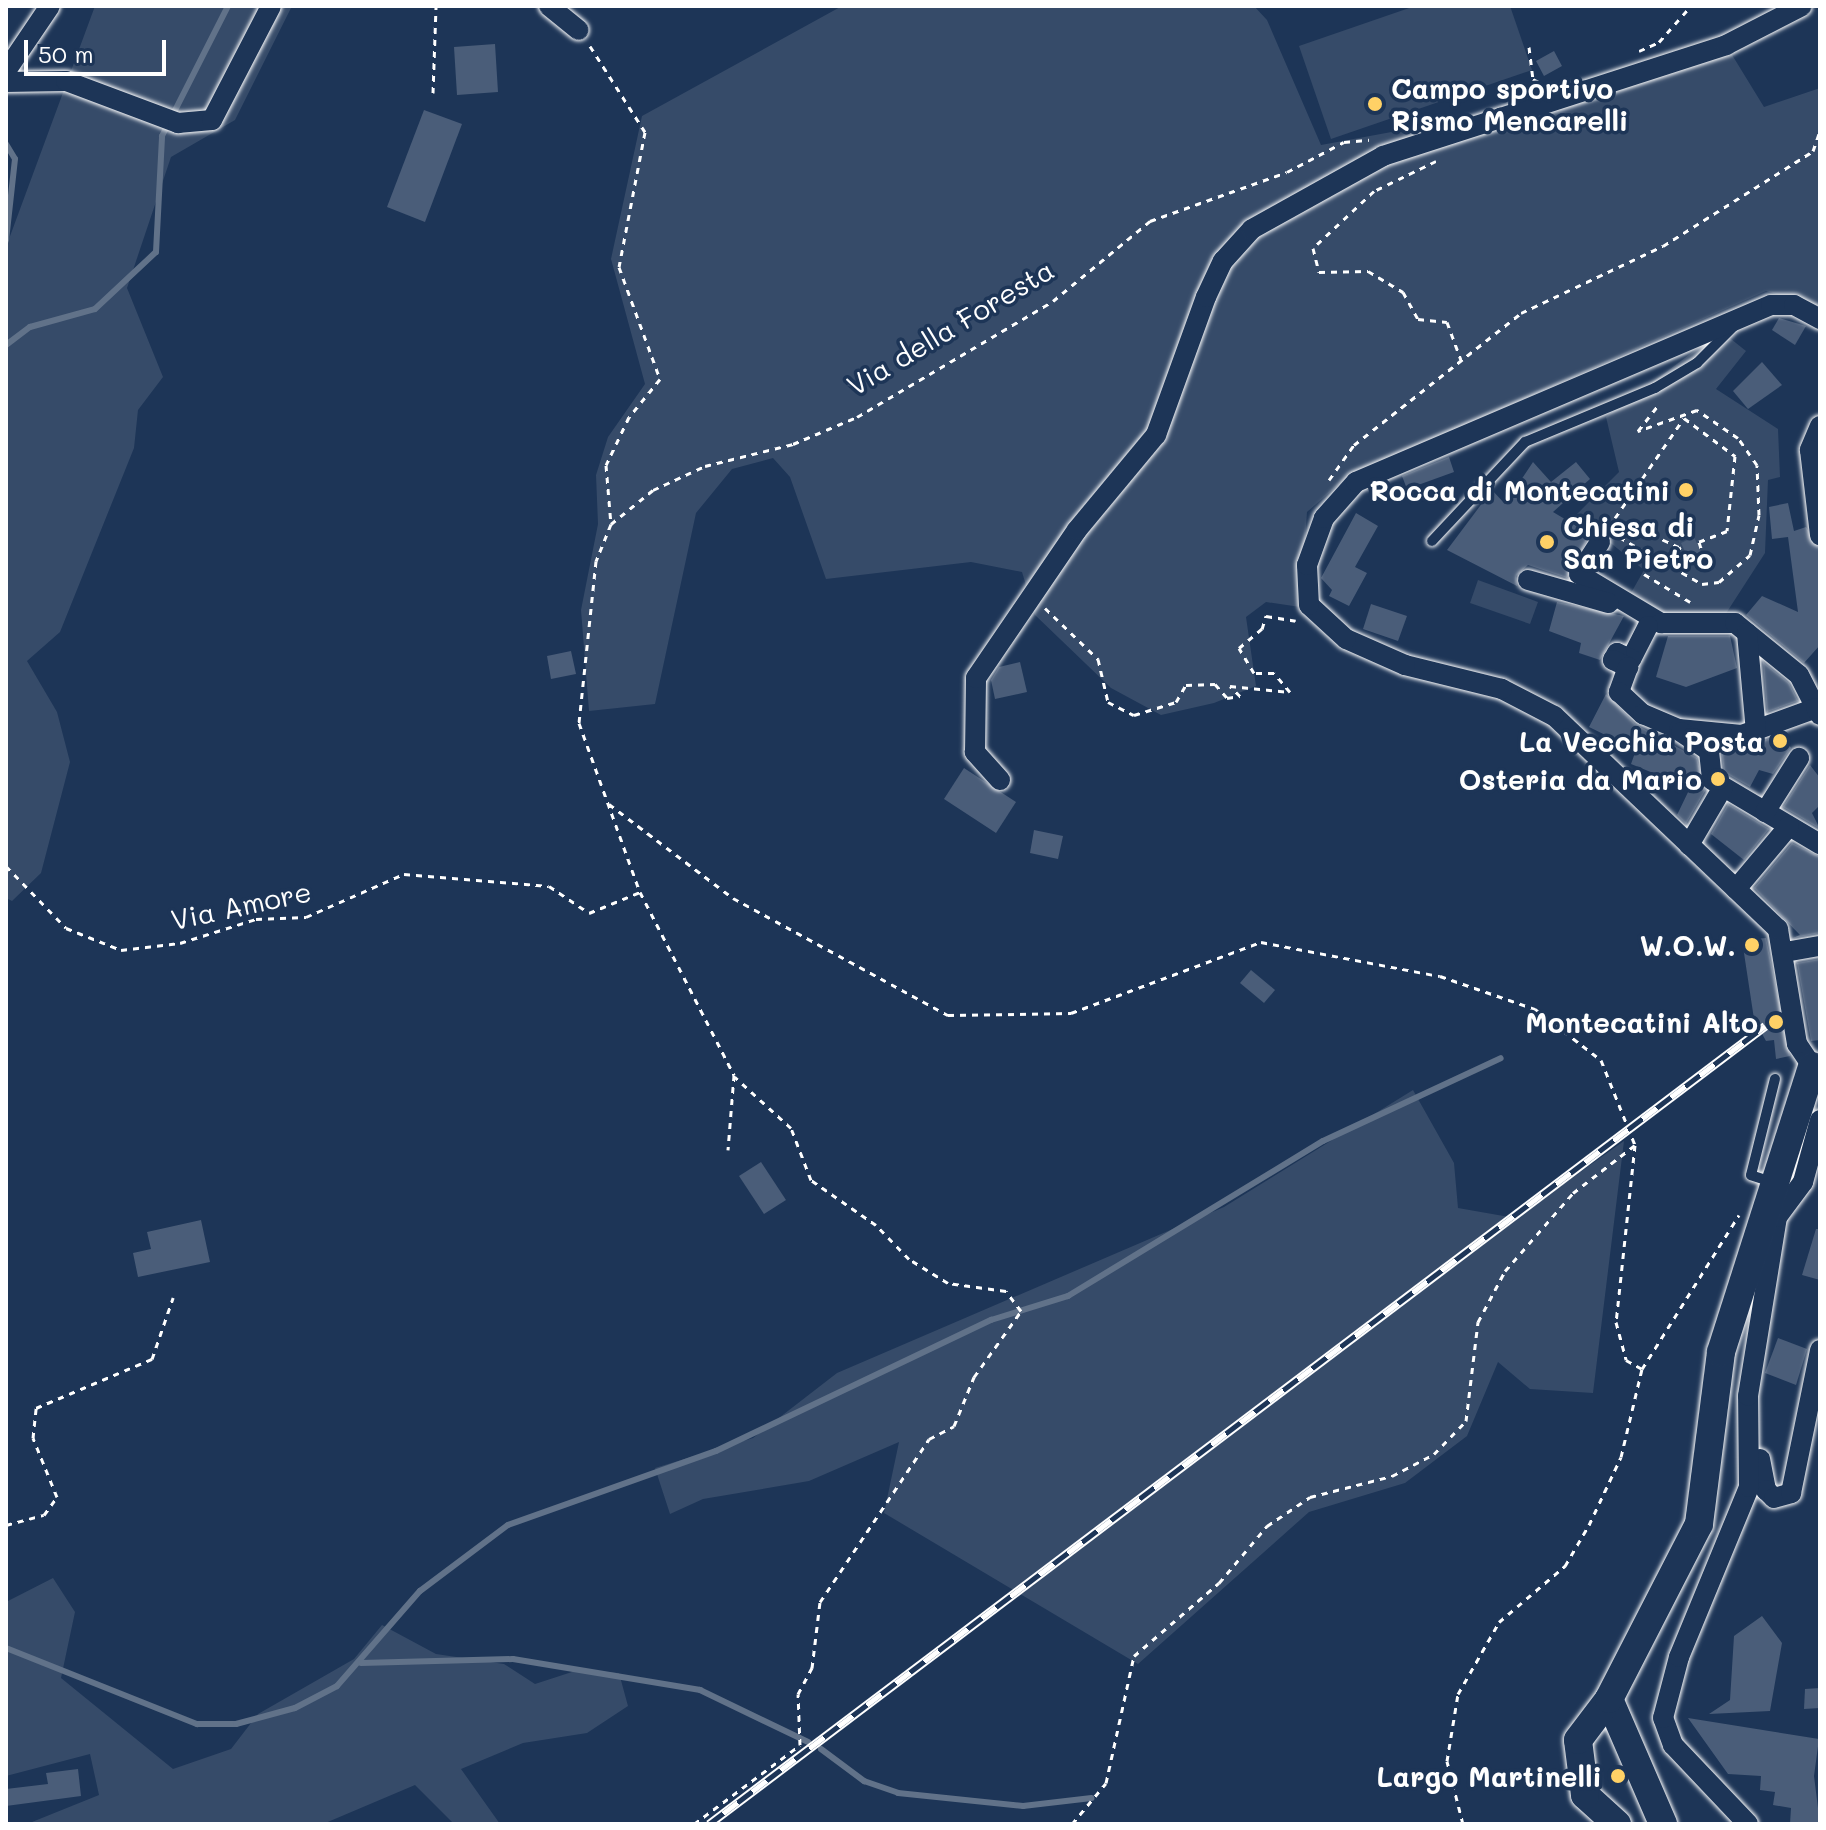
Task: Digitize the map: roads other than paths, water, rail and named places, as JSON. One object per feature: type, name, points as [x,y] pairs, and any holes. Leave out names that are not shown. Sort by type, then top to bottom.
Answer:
[{"type":"street","points":[[6,71],[50,6]]},
{"type":"street","points":[[6,82],[66,81],[178,123],[212,120],[271,6]]},
{"type":"street","points":[[549,6],[579,30]]},
{"type":"street","points":[[1000,780],[975,752],[976,678],[1077,530],[1156,435],[1181,353],[1233,250],[1252,229],[1317,190],[1449,130],[1726,45],[1802,6]]},
{"type":"street","points":[[1617,1824],[1585,1795],[1576,1762],[1582,1732],[1609,1699],[1699,1524],[1721,1352],[1772,1182],[1817,1064],[1797,1044],[1785,952],[1778,929],[1554,716],[1502,689],[1405,665],[1346,639],[1309,605],[1307,565],[1324,518],[1356,482],[1747,313],[1794,305],[1820,319]]},
{"type":"street","points":[[1820,426],[1810,450],[1820,535]]},
{"type":"street","points":[[1604,536],[1579,574],[1625,603],[1673,623],[1724,623],[1747,633],[1817,700],[1780,724],[1756,732],[1679,729]]},
{"type":"street","points":[[1528,580],[1628,610],[1648,626],[1671,630],[1673,623]]},
{"type":"street","points":[[1648,626],[1631,659],[1617,653],[1613,660],[1628,667],[1619,692],[1643,714],[1679,729],[1709,751],[1712,780],[1820,844]]},
{"type":"street","points":[[1747,633],[1756,732]]},
{"type":"street","points":[[1765,812],[1799,758]]},
{"type":"street","points":[[1689,845],[1723,787]]},
{"type":"street","points":[[1736,889],[1789,826]]},
{"type":"street","points":[[1785,952],[1820,946]]},
{"type":"street","points":[[1748,1824],[1673,1745],[1663,1718],[1679,1657],[1749,1487],[1748,1396],[1777,1217],[1803,1182],[1820,1120]]},
{"type":"street","points":[[1756,1348],[1760,1476],[1774,1498],[1791,1493],[1796,1482],[1820,1350]]},
{"type":"street","points":[[1609,1699],[1663,1824]]},
{"type":"lane","points":[[1432,541],[1525,442],[1655,388],[1697,363],[1747,313]]},
{"type":"lane","points":[[1772,1182],[1751,1175],[1775,1079]]},
{"type":"waterway","points":[[6,345],[30,327],[95,309],[156,252],[162,136],[228,6]]},
{"type":"waterway","points":[[6,144],[15,159],[6,241]]},
{"type":"waterway","points":[[6,1648],[197,1724],[236,1724],[295,1708],[337,1686],[420,1591],[508,1525],[716,1451],[991,1320],[1068,1296],[1323,1141],[1501,1058]]},
{"type":"waterway","points":[[361,1663],[513,1659],[700,1690],[808,1742]]},
{"type":"waterway","points":[[821,1749],[864,1781],[898,1793],[1023,1806],[1092,1798]]},
{"type":"railway","points":[[709,1824],[1765,1026]]},
{"type":"place","name":"Campo sportivo Rismo Mencarelli","points":[[1375,104]]},
{"type":"place","name":"Rocca di Montecatini","points":[[1686,490]]},
{"type":"place","name":"Chiesa di San Pietro","points":[[1547,542]]},
{"type":"place","name":"La Vecchia Posta","points":[[1780,741]]},
{"type":"place","name":"Osteria da Mario","points":[[1718,779]]},
{"type":"place","name":"W.O.W.","points":[[1752,945]]},
{"type":"place","name":"Montecatini Alto","points":[[1776,1022]]},
{"type":"place","name":"Largo Martinelli","points":[[1618,1776]]}]
